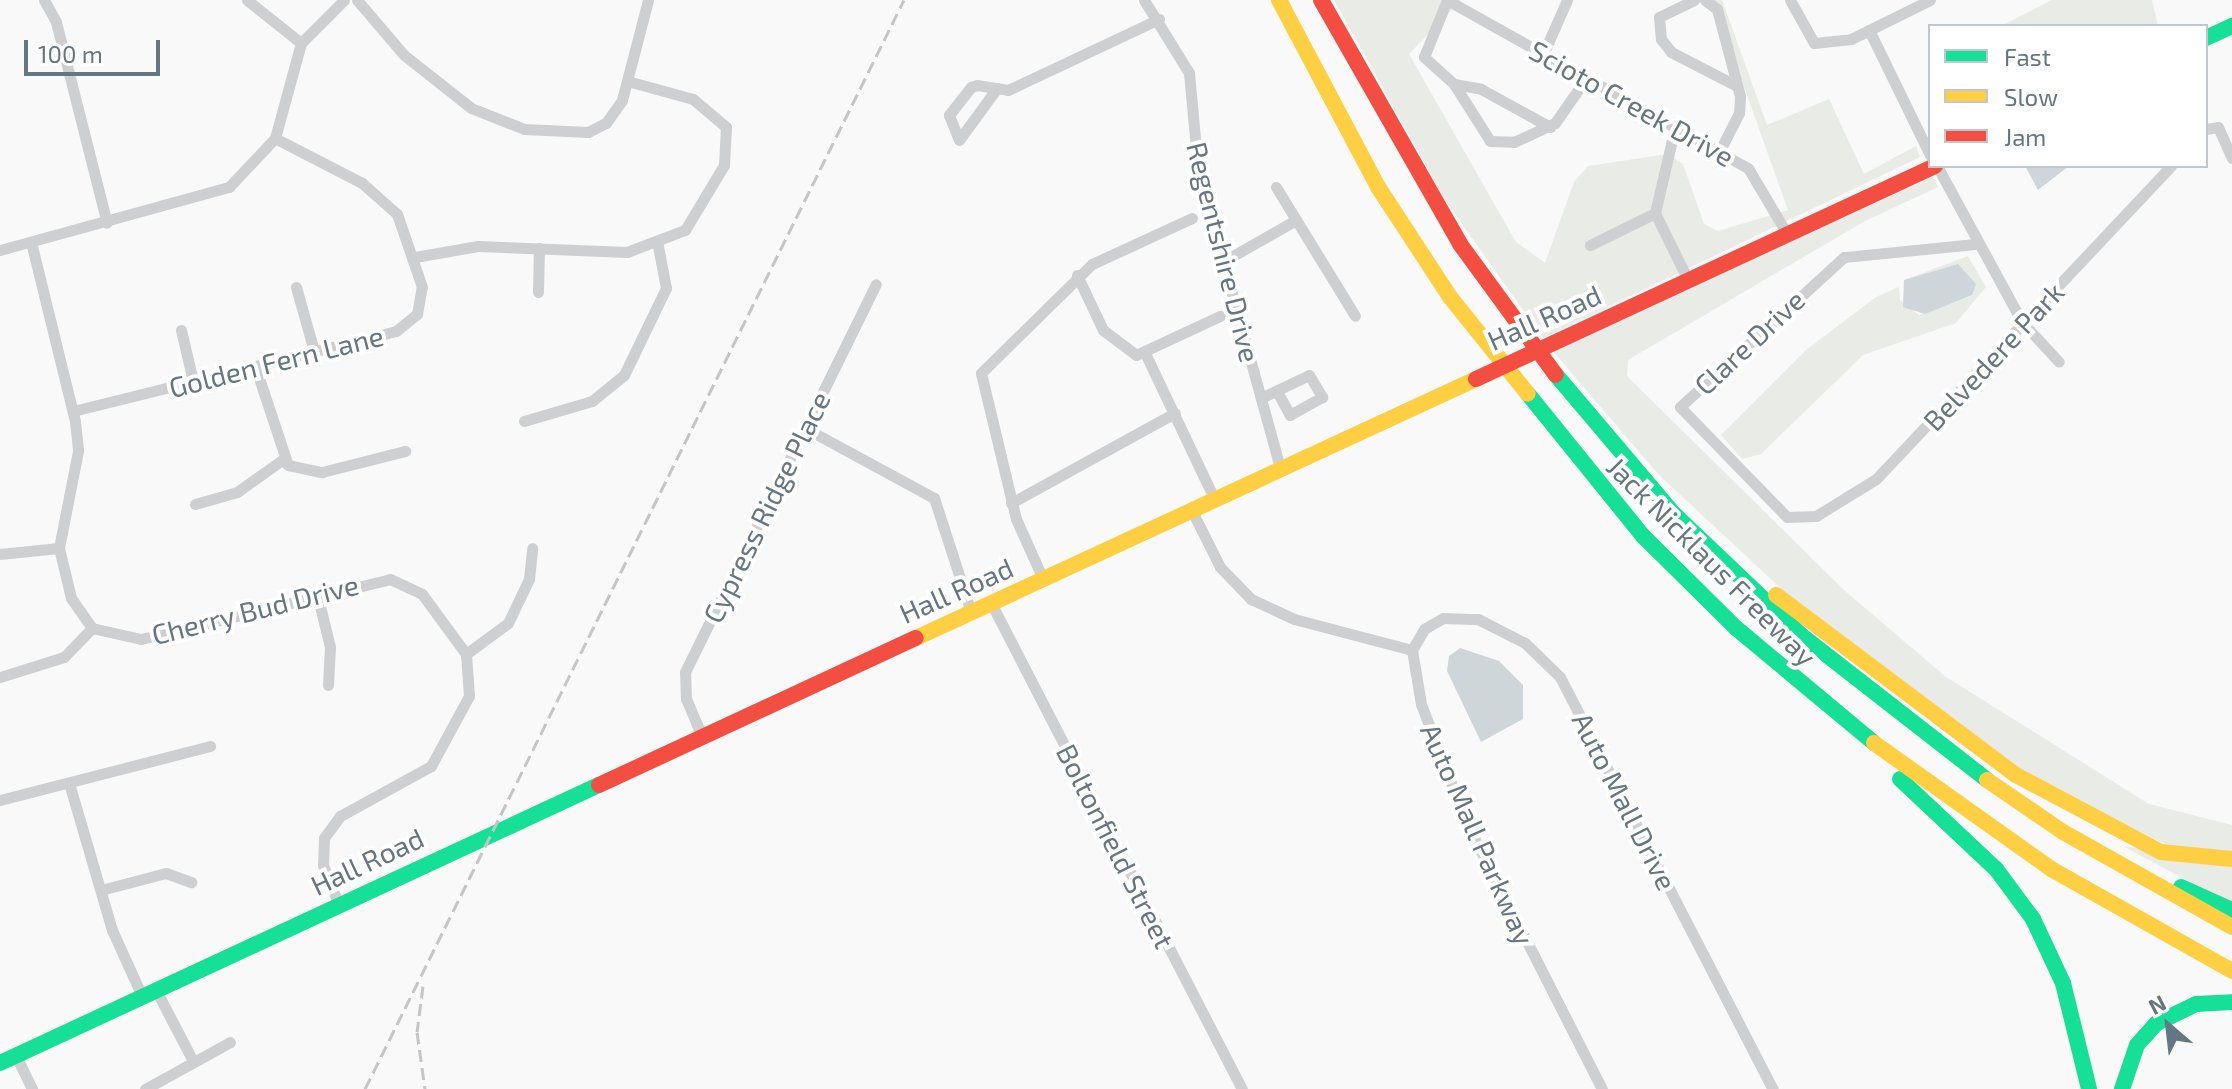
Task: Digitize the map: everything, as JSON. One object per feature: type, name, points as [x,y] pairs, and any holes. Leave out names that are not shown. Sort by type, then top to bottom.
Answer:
[{"type":"main road","name":"Jack Nicklaus Freeway","points":[[1279,0],[1378,187],[1525,399],[1643,536],[1825,707],[2032,856],[2232,971]]},
{"type":"main road","name":"Jack Nicklaus Freeway","points":[[1321,0],[1413,172],[1510,315],[1596,426],[1733,572],[1920,733],[2133,874],[2232,927]]},
{"type":"main road","points":[[2208,37],[2232,26]]},
{"type":"main road","name":"Hall Road","points":[[8,1059],[701,734],[1932,168]]},
{"type":"main road","points":[[1733,572],[1763,583],[1867,670],[2016,775],[2161,852],[2232,859]]},
{"type":"main road","points":[[1825,707],[2013,889],[2050,950],[2089,1089]]},
{"type":"main road","points":[[2133,874],[2232,910]]},
{"type":"main road","points":[[2122,1089],[2137,1045],[2157,1023],[2196,1004],[2232,1002]]},
{"type":"street","points":[[44,0],[56,22],[107,223]]},
{"type":"street","points":[[247,0],[301,43]]},
{"type":"street","points":[[0,250],[229,187],[275,138],[301,43],[344,0]]},
{"type":"street","points":[[357,0],[404,55],[471,108],[524,129],[594,130],[615,114],[648,0]]},
{"type":"street","name":"Regentshire Drive","points":[[1144,0],[1159,19],[1189,73],[1198,170],[1280,468]]},
{"type":"street","points":[[1447,0],[1424,57],[1454,84],[1496,144],[1550,127],[1587,77]]},
{"type":"street","name":"Scioto Creek Drive","points":[[1447,0],[1544,52],[1757,176],[1787,234]]},
{"type":"street","points":[[1544,52],[1567,0]]},
{"type":"street","points":[[1694,0],[1659,17],[1661,39],[1737,86]]},
{"type":"street","points":[[1705,0],[1717,9],[1737,86],[1739,113],[1719,152]]},
{"type":"street","points":[[1790,0],[1814,43],[1869,30],[1923,2]]},
{"type":"street","points":[[997,88],[959,140],[949,115],[971,87],[997,88],[1159,19]]},
{"type":"street","points":[[1869,30],[1928,151]]},
{"type":"street","points":[[275,138],[387,202],[415,257],[478,246],[627,252],[658,246],[685,230],[704,206],[724,165],[728,136],[713,109],[627,81]]},
{"type":"street","points":[[1454,84],[1481,89],[1550,127]]},
{"type":"street","points":[[1675,127],[1655,213],[1688,280]]},
{"type":"street","points":[[2208,129],[2218,127],[2232,158]]},
{"type":"street","points":[[1937,168],[1975,244],[2022,322],[2059,362]]},
{"type":"street","name":"Belvedere Park","points":[[1798,522],[1876,479],[2169,168]]},
{"type":"street","points":[[1276,187],[1355,316]]},
{"type":"street","points":[[1590,245],[1655,213]]},
{"type":"street","points":[[1043,579],[1011,503],[979,380],[1077,275],[1192,218]]},
{"type":"street","points":[[1224,261],[1296,220]]},
{"type":"street","points":[[0,677],[64,657],[92,628],[71,598],[59,548],[78,451],[73,411],[31,242]]},
{"type":"street","name":"Clare Drive","points":[[1798,522],[1680,407],[1844,257],[1975,244]]},
{"type":"street","points":[[524,421],[592,401],[624,375],[666,288],[658,246]]},
{"type":"street","points":[[538,292],[539,248]]},
{"type":"street","name":"Golden Fern Lane","points":[[73,411],[408,325],[422,291],[415,257]]},
{"type":"street","points":[[1077,275],[1103,330],[1126,352],[1145,353],[1220,316]]},
{"type":"street","name":"Cypress Ridge Place","points":[[701,734],[686,699],[685,672],[876,284]]},
{"type":"street","points":[[296,287],[314,351]]},
{"type":"street","points":[[181,330],[193,381]]},
{"type":"street","points":[[1145,353],[1214,498]]},
{"type":"street","points":[[255,366],[282,460]]},
{"type":"street","points":[[1261,398],[1278,393]]},
{"type":"street","points":[[1011,503],[1175,413]]},
{"type":"street","points":[[805,428],[934,498],[971,612]]},
{"type":"street","points":[[282,460],[322,472],[405,451]]},
{"type":"street","points":[[195,504],[237,492],[282,460]]},
{"type":"street","points":[[1191,509],[1220,567],[1251,599],[1294,619],[1412,650]]},
{"type":"street","points":[[0,554],[59,548]]},
{"type":"street","points":[[338,903],[323,865],[324,838],[340,816],[431,766],[469,696],[466,654],[508,623],[529,579],[532,548]]},
{"type":"street","name":"Cherry Bud Drive","points":[[92,628],[141,639],[379,579],[404,583],[431,603],[466,654]]},
{"type":"street","points":[[317,594],[330,647],[328,685]]},
{"type":"street","name":"Boltonfield Street","points":[[991,603],[1242,1089]]},
{"type":"street","name":"Auto Mall Drive","points":[[1412,650],[1433,623],[1469,616],[1525,643],[1560,677],[1773,1089]]},
{"type":"street","name":"Auto Mall Parkway","points":[[1412,650],[1417,690],[1466,822],[1602,1089]]},
{"type":"street","points":[[0,800],[210,746]]},
{"type":"street","points":[[69,783],[101,890],[149,993],[193,1061]]},
{"type":"street","points":[[101,890],[166,873],[191,882]]},
{"type":"street","points":[[145,1089],[230,1042]]},
{"type":"street","points":[[8,1059],[32,1089]]},
{"type":"shaded area","points":[[1334,0],[1461,0],[1409,54],[1516,242],[1545,263],[1574,182],[1588,166],[1668,154],[1683,164],[1704,224],[1718,231],[1788,210],[1713,0],[1722,0],[1767,125],[1829,99],[1864,174],[1916,146],[1920,157],[1543,338],[1445,200]]},
{"type":"shaded area","points":[[2052,0],[2152,0],[2158,24],[2005,24]]},
{"type":"shaded area","points":[[2026,168],[2066,168],[2038,190]]},
{"type":"shaded area","points":[[1933,177],[1938,187],[1865,221],[1628,360],[1627,376],[1844,590],[1946,677],[2149,804],[2232,825],[2232,854],[2177,850],[2039,782],[1831,635],[1658,474],[1552,350]]},
{"type":"shaded area","points":[[1968,256],[1986,287],[1956,323],[1863,355],[1761,454],[1742,459],[1721,435],[1806,350],[1876,297],[1899,287],[1900,300],[1919,315],[1971,296],[1975,284],[1958,265],[1904,280]]},
{"type":"shaded area","points":[[1958,264],[1976,284],[1972,295],[1925,314],[1903,307],[1904,280]]},
{"type":"shaded area","points":[[1460,648],[1499,661],[1523,685],[1523,719],[1481,742],[1447,671],[1449,656]]},
{"type":"shaded area","points":[[2123,846],[2232,864],[2232,903],[2193,884]]},
{"type":"railway","points":[[365,1089],[904,0]]},
{"type":"railway","points":[[423,986],[417,1032],[425,1089]]},
{"type":"traffic: fast","points":[[2208,37],[2232,26]]},
{"type":"traffic: fast","points":[[1556,375],[1673,513],[1801,635],[1987,780]]},
{"type":"traffic: fast","points":[[1528,394],[1643,536],[1736,628],[1874,743]]},
{"type":"traffic: fast","points":[[1900,779],[1996,869],[2033,919],[2063,983],[2089,1089]]},
{"type":"traffic: fast","points":[[0,1063],[599,785]]},
{"type":"traffic: fast","points":[[2181,887],[2232,910]]},
{"type":"traffic: fast","points":[[2122,1089],[2137,1045],[2157,1023],[2196,1004],[2232,1002]]},
{"type":"traffic: slow","points":[[1279,0],[1378,187],[1450,297],[1528,394]]},
{"type":"traffic: slow","points":[[916,638],[1476,379]]},
{"type":"traffic: slow","points":[[1776,595],[2016,775],[2161,852],[2232,859]]},
{"type":"traffic: slow","points":[[1874,743],[2053,870],[2232,971]]},
{"type":"traffic: slow","points":[[1987,780],[2063,832],[2232,927]]},
{"type":"traffic: jam","points":[[1321,0],[1460,244],[1556,375]]},
{"type":"traffic: jam","points":[[1476,379],[1931,168]]},
{"type":"traffic: jam","points":[[599,785],[916,638]]}]
